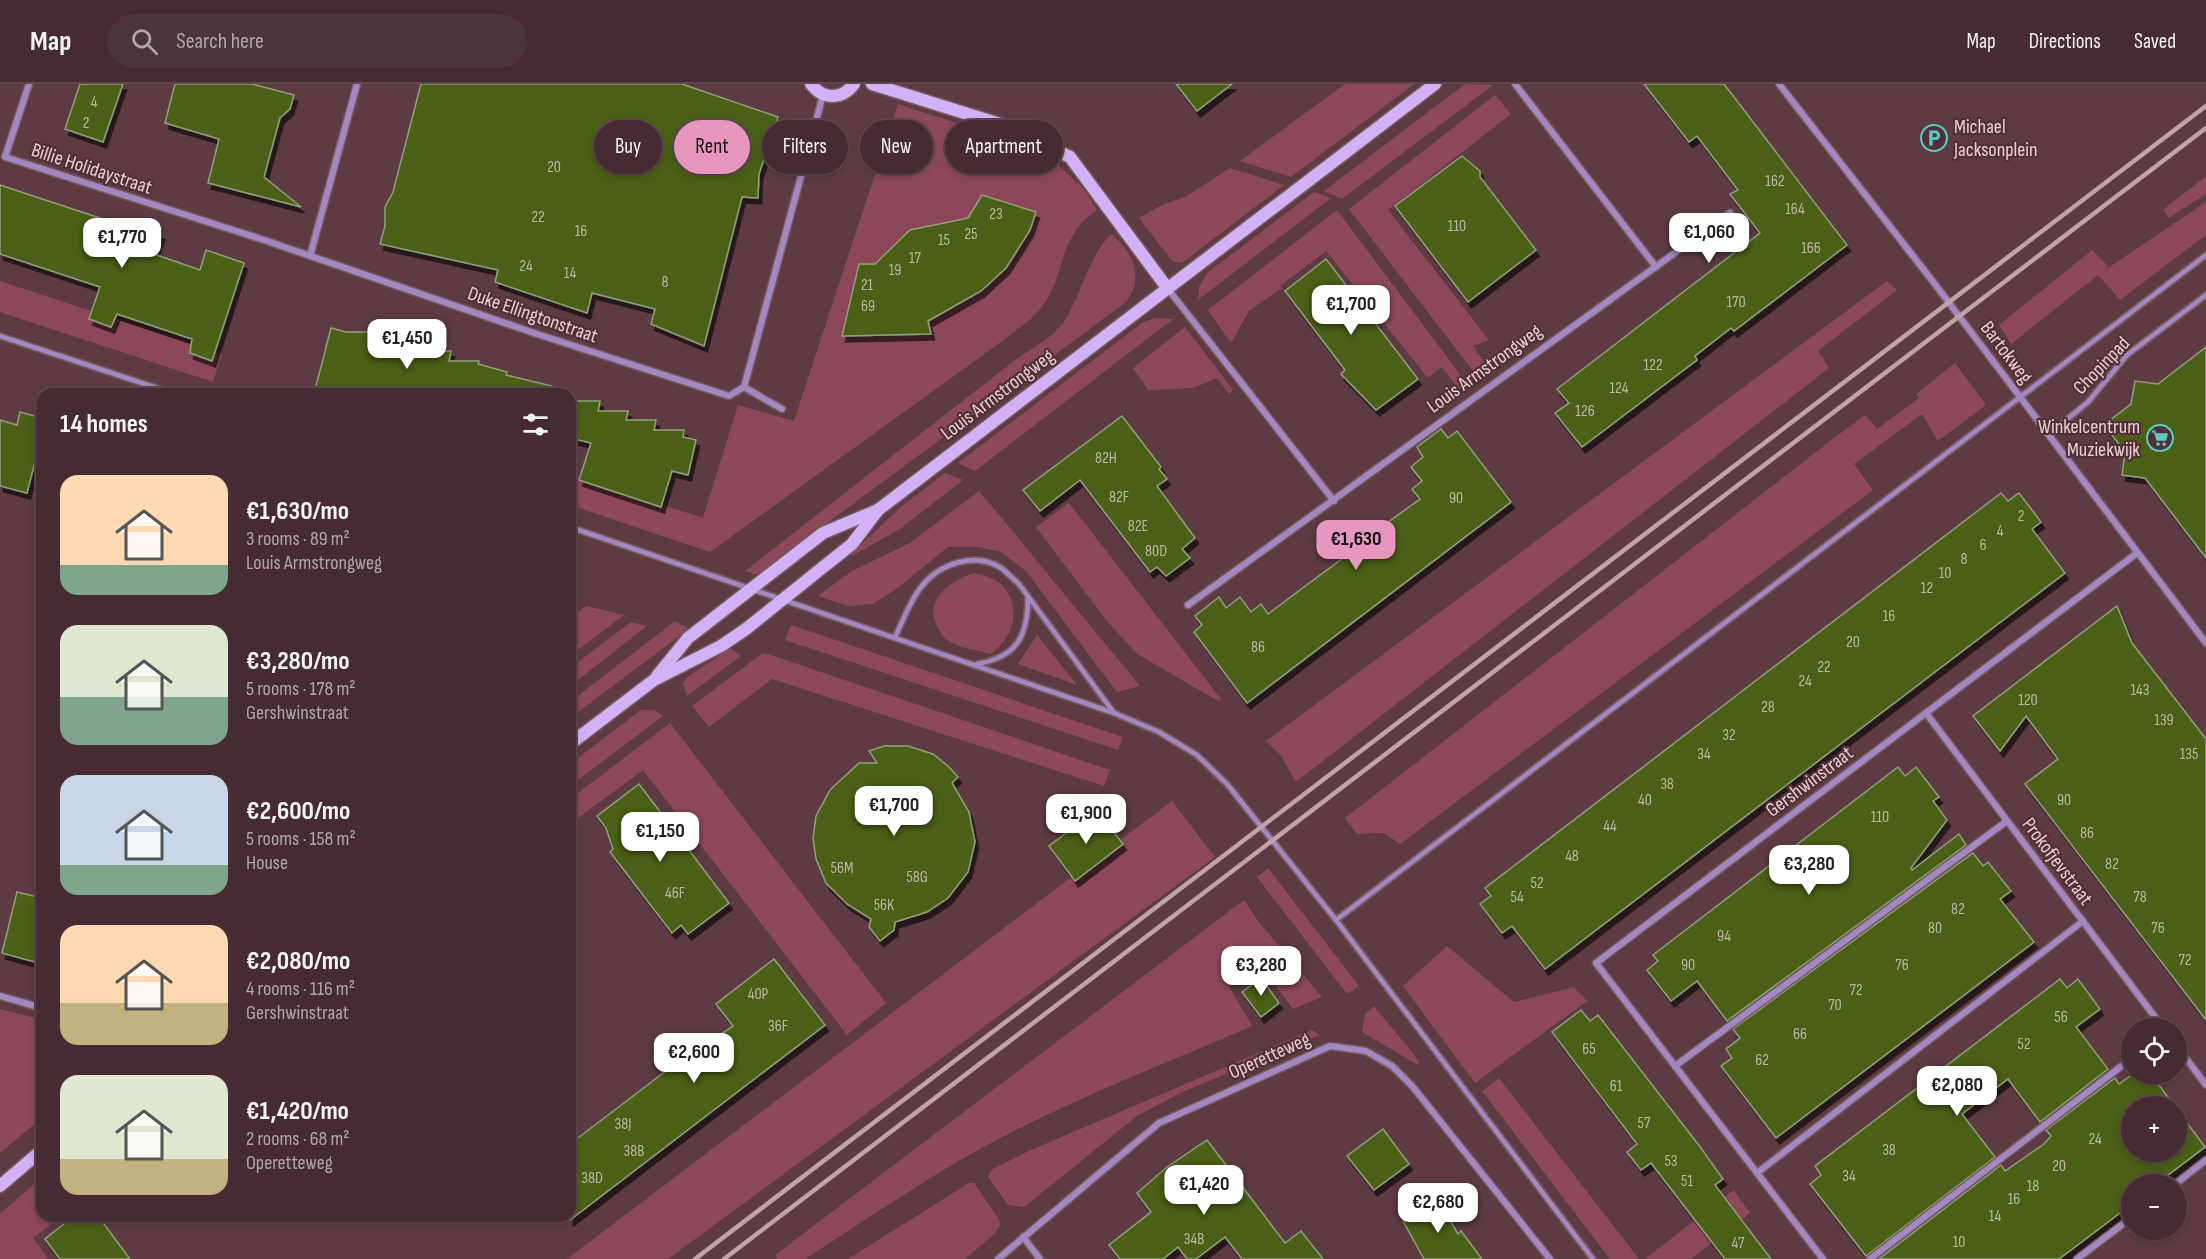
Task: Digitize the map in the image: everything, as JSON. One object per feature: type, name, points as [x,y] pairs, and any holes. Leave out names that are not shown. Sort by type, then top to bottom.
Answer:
[{"type":"street","name":"Billie Holidaystraat","points":[[29,84],[5,157],[310,256]]},
{"type":"street","points":[[310,256],[357,84]]},
{"type":"street","points":[[811,84],[823,95],[841,95],[854,84]]},
{"type":"street","points":[[872,84],[1003,125],[1070,157],[1168,289],[1334,501]]},
{"type":"street","name":"Louis Armstrongweg","points":[[654,680],[688,638],[823,533],[878,510],[1435,84]]},
{"type":"street","points":[[1515,84],[1656,267]]},
{"type":"street","name":"Bartokweg","points":[[1779,84],[2020,396],[2206,643]]},
{"type":"street","points":[[782,409],[744,387],[823,95]]},
{"type":"street","name":"Louis Armstrongweg","points":[[1188,605],[1731,213]]},
{"type":"street","name":"Duke Ellingtonstraat","points":[[310,256],[729,396],[744,387]]},
{"type":"street","name":"Louis Armstrongweg","points":[[576,739],[654,680],[721,646],[852,544],[878,510]]},
{"type":"street","name":"Gershwinstraat","points":[[1823,1259],[1596,963],[2138,553]]},
{"type":"street","name":"Prokofjevstraat","points":[[1926,713],[2156,1018]]},
{"type":"street","points":[[1675,1066],[2007,821]]},
{"type":"street","points":[[1756,1173],[2083,921]]},
{"type":"street","points":[[0,996],[36,1006]]},
{"type":"street","name":"Operetteweg","points":[[998,1259],[1159,1123],[1330,1046],[1366,1051],[1392,1065],[1413,1087],[1550,1259]]},
{"type":"street","points":[[2187,1060],[2206,1085]]},
{"type":"street","points":[[1870,1259],[2121,1066]]},
{"type":"street","points":[[0,1186],[36,1155]]},
{"type":"street","points":[[2187,1175],[2206,1160]]},
{"type":"street","points":[[2077,1259],[2121,1225]]},
{"type":"street","points":[[1023,1237],[1040,1259]]},
{"type":"lane","points":[[1336,920],[2206,255]]},
{"type":"lane","name":"Chopinpad","points":[[2048,435],[2088,402],[2127,355],[2206,295]]},
{"type":"lane","points":[[0,336],[157,388]]},
{"type":"lane","points":[[576,529],[1114,712],[1159,732],[1197,755],[1227,784],[1336,920],[1593,1259]]},
{"type":"lane","points":[[895,638],[921,587],[938,570],[957,561],[979,560],[1000,567],[1028,596],[1114,712]]},
{"type":"lane","points":[[974,665],[996,661],[1013,650],[1023,633],[1028,616],[1028,596]]},
{"type":"shaded area","points":[[1345,84],[1414,84],[1291,177],[1240,161]]},
{"type":"shaded area","points":[[1465,84],[1493,85],[1342,199],[1324,191]]},
{"type":"shaded area","points":[[1495,95],[1511,114],[1388,210],[1489,340],[1473,346],[1491,372],[1479,379],[1349,209]]},
{"type":"shaded area","points":[[898,104],[947,120],[945,174],[1063,174],[1063,170],[1083,188],[1097,210],[1075,232],[1068,244],[1050,293],[1039,310],[1023,325],[710,552],[576,507],[576,476],[703,518],[738,405],[794,421],[875,174],[933,174],[933,120],[893,120]]},
{"type":"shaded area","points":[[1230,168],[1284,185],[1182,263],[1172,261],[1139,218],[1162,205],[1185,197]]},
{"type":"shaded area","points":[[2206,176],[2206,194],[2169,218],[2163,210]]},
{"type":"shaded area","points":[[1314,192],[1331,198],[1198,300],[1199,287],[1207,273]]},
{"type":"shaded area","points":[[2206,202],[2206,235],[2120,300],[2098,275],[2011,344],[1999,325],[2092,250],[2108,266],[2105,270]]},
{"type":"shaded area","points":[[1337,210],[1468,385],[1461,391],[1441,367],[1428,378],[1326,251],[1280,286],[1282,288],[1249,311],[1231,343],[1208,310]]},
{"type":"shaded area","points":[[1111,234],[1125,248],[1134,265],[1135,284],[1126,302],[757,575],[745,571],[1015,360],[1053,334],[1070,312],[1090,265]]},
{"type":"shaded area","points":[[0,281],[222,354],[213,382],[0,312]]},
{"type":"shaded area","points":[[1887,281],[1897,290],[1818,351],[1829,368],[1296,782],[1281,756],[1266,741]]},
{"type":"shaded area","points":[[1155,318],[1173,319],[975,471],[958,463],[1142,323]]},
{"type":"shaded area","points":[[1185,327],[1233,390],[1229,394],[1217,378],[1193,388],[1148,390],[1133,368]]},
{"type":"shaded area","points":[[1955,363],[1986,405],[1938,441],[1922,414],[1854,464],[1873,490],[1400,844],[1384,833],[1357,834],[1345,818],[1834,438],[1865,415],[1877,429],[1919,398],[1916,394]]},
{"type":"shaded area","points":[[945,473],[963,480],[900,529],[852,556],[851,554],[901,507]]},
{"type":"shaded area","points":[[979,491],[1140,686],[1117,692],[1026,571],[1001,552],[978,547],[948,547],[895,590],[873,604],[848,606],[818,596],[850,572],[910,543]]},
{"type":"shaded area","points":[[1069,503],[1221,699],[1220,702],[1137,654],[1106,620],[1036,527]]},
{"type":"shaded area","points":[[974,573],[992,578],[1001,584],[1008,593],[1014,612],[1013,622],[1005,640],[990,654],[947,640],[939,630],[934,616],[934,607],[942,592],[957,580]]},
{"type":"shaded area","points":[[586,606],[624,615],[576,651],[576,614]]},
{"type":"shaded area","points":[[675,621],[689,629],[576,714],[576,697]]},
{"type":"shaded area","points":[[631,622],[647,626],[576,681],[576,663]]},
{"type":"shaded area","points":[[791,625],[1123,737],[1118,750],[785,640]]},
{"type":"shaded area","points":[[1037,635],[1077,685],[1018,664]]},
{"type":"shaded area","points":[[730,648],[741,656],[687,696],[683,684],[686,678]]},
{"type":"shaded area","points":[[763,653],[1110,770],[1104,786],[772,679],[709,727],[692,706]]},
{"type":"shaded area","points":[[641,710],[654,710],[663,716],[576,781],[576,759]]},
{"type":"shaded area","points":[[670,723],[886,1003],[847,1035],[643,770],[576,820],[576,794]]},
{"type":"shaded area","points":[[1172,801],[1215,857],[668,1259],[567,1259]]},
{"type":"shaded area","points":[[1268,868],[1359,986],[1347,994],[1257,877]]},
{"type":"shaded area","points":[[1244,900],[1258,921],[1322,997],[1293,1009],[1263,969],[1251,968],[1229,986],[1252,1026],[1100,1091],[1010,1133],[932,1177],[805,1259],[777,1259],[775,1255]]},
{"type":"shaded area","points":[[1447,946],[1514,1002],[1574,987],[1587,1001],[1475,1083],[1403,986]]},
{"type":"shaded area","points":[[1374,1006],[1419,1061],[1418,1065],[1362,1032],[1365,1014]]},
{"type":"shaded area","points":[[0,1009],[36,1018],[36,1123],[0,1153]]},
{"type":"shaded area","points":[[1312,1030],[1320,1035],[1180,1093],[1137,1116],[1024,1207],[1008,1205],[988,1177],[991,1170],[1031,1150]]},
{"type":"shaded area","points":[[1499,1078],[1639,1259],[1610,1259],[1482,1091]]},
{"type":"shaded area","points":[[36,1182],[36,1222],[54,1222],[33,1238],[48,1259],[0,1259],[0,1214]]},
{"type":"shaded area","points":[[969,1183],[974,1183],[999,1219],[1000,1226],[965,1259],[848,1259]]},
{"type":"shaded area","points":[[1734,1190],[1750,1213],[1691,1259],[1645,1259]]},
{"type":"building","points":[[80,84],[123,84],[103,142],[65,129]]},
{"type":"building","points":[[175,84],[252,84],[294,95],[290,109],[280,118],[264,177],[301,207],[208,183],[219,139],[165,123]]},
{"type":"building","points":[[421,84],[682,84],[778,117],[777,120],[762,120],[762,165],[759,174],[758,198],[742,197],[704,346],[651,324],[655,309],[592,293],[587,313],[495,282],[498,270],[380,244],[385,226],[385,207],[393,192]]},
{"type":"building","points":[[1176,84],[1232,84],[1197,111]]},
{"type":"building","points":[[1644,84],[1724,84],[1847,245],[1734,331],[1731,328],[1695,356],[1697,360],[1582,447],[1555,413],[1569,403],[1557,389],[1760,233],[1730,194],[1738,190],[1697,136],[1689,142]]},
{"type":"building","points":[[1462,156],[1480,171],[1480,177],[1536,250],[1468,302],[1395,206]]},
{"type":"building","points":[[0,185],[121,225],[123,221],[161,234],[154,254],[200,270],[206,250],[244,263],[212,361],[190,353],[192,339],[117,314],[111,327],[89,319],[100,287],[0,254]]},
{"type":"building","points":[[982,195],[1036,212],[1030,230],[1006,268],[981,291],[928,321],[931,334],[842,336],[859,264],[875,264],[910,230],[968,218]]},
{"type":"building","points":[[1326,259],[1418,379],[1376,410],[1341,374],[1345,370],[1285,291]]},
{"type":"building","points":[[331,328],[346,332],[395,332],[392,341],[423,341],[421,351],[451,351],[449,361],[479,361],[478,364],[507,372],[506,375],[552,386],[552,388],[316,388]]},
{"type":"building","name":"Winkelcentrum Muziekwijk","points":[[2206,347],[2206,558],[2145,478],[2122,475],[2125,452],[2104,425],[2131,404],[2135,381],[2158,384]]},
{"type":"building","points":[[576,401],[600,401],[598,411],[628,411],[626,420],[656,420],[654,430],[684,430],[683,437],[696,440],[688,475],[672,471],[661,507],[579,480],[591,443],[576,439]]},
{"type":"building","points":[[20,412],[36,416],[36,458],[27,493],[0,486],[0,420],[17,425]]},
{"type":"building","points":[[1122,416],[1161,467],[1159,469],[1167,479],[1157,486],[1195,538],[1182,549],[1190,558],[1166,576],[1157,567],[1150,572],[1080,480],[1040,511],[1023,490]]},
{"type":"building","points":[[1441,429],[1448,438],[1457,431],[1511,502],[1247,703],[1194,632],[1202,625],[1195,616],[1219,597],[1226,608],[1240,597],[1251,612],[1261,604],[1268,614],[1351,552],[1342,541],[1366,524],[1373,533],[1420,499],[1412,489],[1422,481],[1411,467],[1423,457],[1417,447]]},
{"type":"building","points":[[2001,493],[2008,501],[2019,493],[2041,522],[2032,529],[2065,573],[1545,969],[1512,926],[1502,933],[1480,904],[1491,896],[1485,888]]},
{"type":"building","points":[[2117,606],[2132,643],[2206,739],[2206,1020],[2025,784],[2058,759],[2026,716],[2000,751],[1973,716]]},
{"type":"building","points":[[884,746],[908,746],[933,754],[949,767],[958,777],[952,783],[969,812],[975,842],[968,872],[948,898],[927,912],[895,922],[894,930],[880,941],[869,927],[871,919],[847,904],[826,883],[816,859],[813,838],[816,816],[830,790],[859,763],[877,763],[869,751]]},
{"type":"building","points":[[1898,767],[1905,776],[1916,767],[1939,797],[1933,801],[1947,820],[1911,868],[1912,870],[1959,834],[1966,845],[1727,1021],[1697,981],[1671,1001],[1647,970],[1658,961],[1653,955]]},
{"type":"building","points":[[639,784],[729,903],[688,934],[681,925],[672,933],[610,852],[613,849],[606,828],[597,816]]},
{"type":"building","points":[[1097,810],[1123,844],[1075,881],[1049,846]]},
{"type":"building","points":[[1973,853],[1983,866],[1988,862],[2011,891],[2000,899],[2034,942],[1776,1138],[1721,1066],[1732,1058],[1726,1049],[1740,1038],[1733,1029]]},
{"type":"building","points":[[17,892],[36,897],[36,962],[2,953]]},
{"type":"building","points":[[774,959],[825,1025],[576,1215],[576,1139],[662,1074],[733,1026],[716,1004]]},
{"type":"building","points":[[1261,978],[1279,1003],[1261,1017],[1242,992]]},
{"type":"building","points":[[2060,979],[2067,988],[2078,979],[2100,1009],[2076,1027],[2108,1069],[2040,1122],[2008,1079],[1962,1114],[1995,1157],[1866,1256],[1810,1184],[1821,1175],[1815,1166]]},
{"type":"building","points":[[1581,1010],[1590,1021],[1598,1015],[1701,1148],[1723,1179],[1715,1185],[1771,1259],[1725,1259],[1651,1163],[1641,1170],[1627,1152],[1637,1144],[1552,1032]]},
{"type":"building","points":[[2115,1078],[2119,1084],[2158,1084],[2167,1096],[2121,1096],[2121,1162],[2185,1162],[2169,1174],[2121,1174],[2121,1212],[2059,1259],[1879,1259],[2001,1165],[2005,1171],[2044,1144],[2051,1136],[2046,1130]]},
{"type":"building","points":[[2187,1123],[2205,1147],[2187,1161]]},
{"type":"building","points":[[1383,1129],[1409,1164],[1374,1190],[1347,1156]]},
{"type":"building","points":[[1207,1140],[1285,1243],[1301,1231],[1323,1259],[1242,1259],[1225,1237],[1196,1259],[1187,1259],[1178,1247],[1163,1259],[1120,1259],[1109,1245],[1151,1212],[1137,1193],[1167,1167]]},
{"type":"building","points":[[1435,1195],[1458,1234],[1461,1231],[1482,1259],[1424,1259],[1403,1221]]},
{"type":"building","points":[[66,1222],[102,1222],[130,1259],[60,1259],[45,1239]]},
{"type":"railway","points":[[695,1259],[2206,106]]},
{"type":"railway","points":[[724,1259],[2206,128]]},
{"type":"place","name":"Michael Jacksonplein","points":[[1934,138]]},
{"type":"place","name":"Winkelcentrum Muziekwijk","points":[[2160,438]]}]
